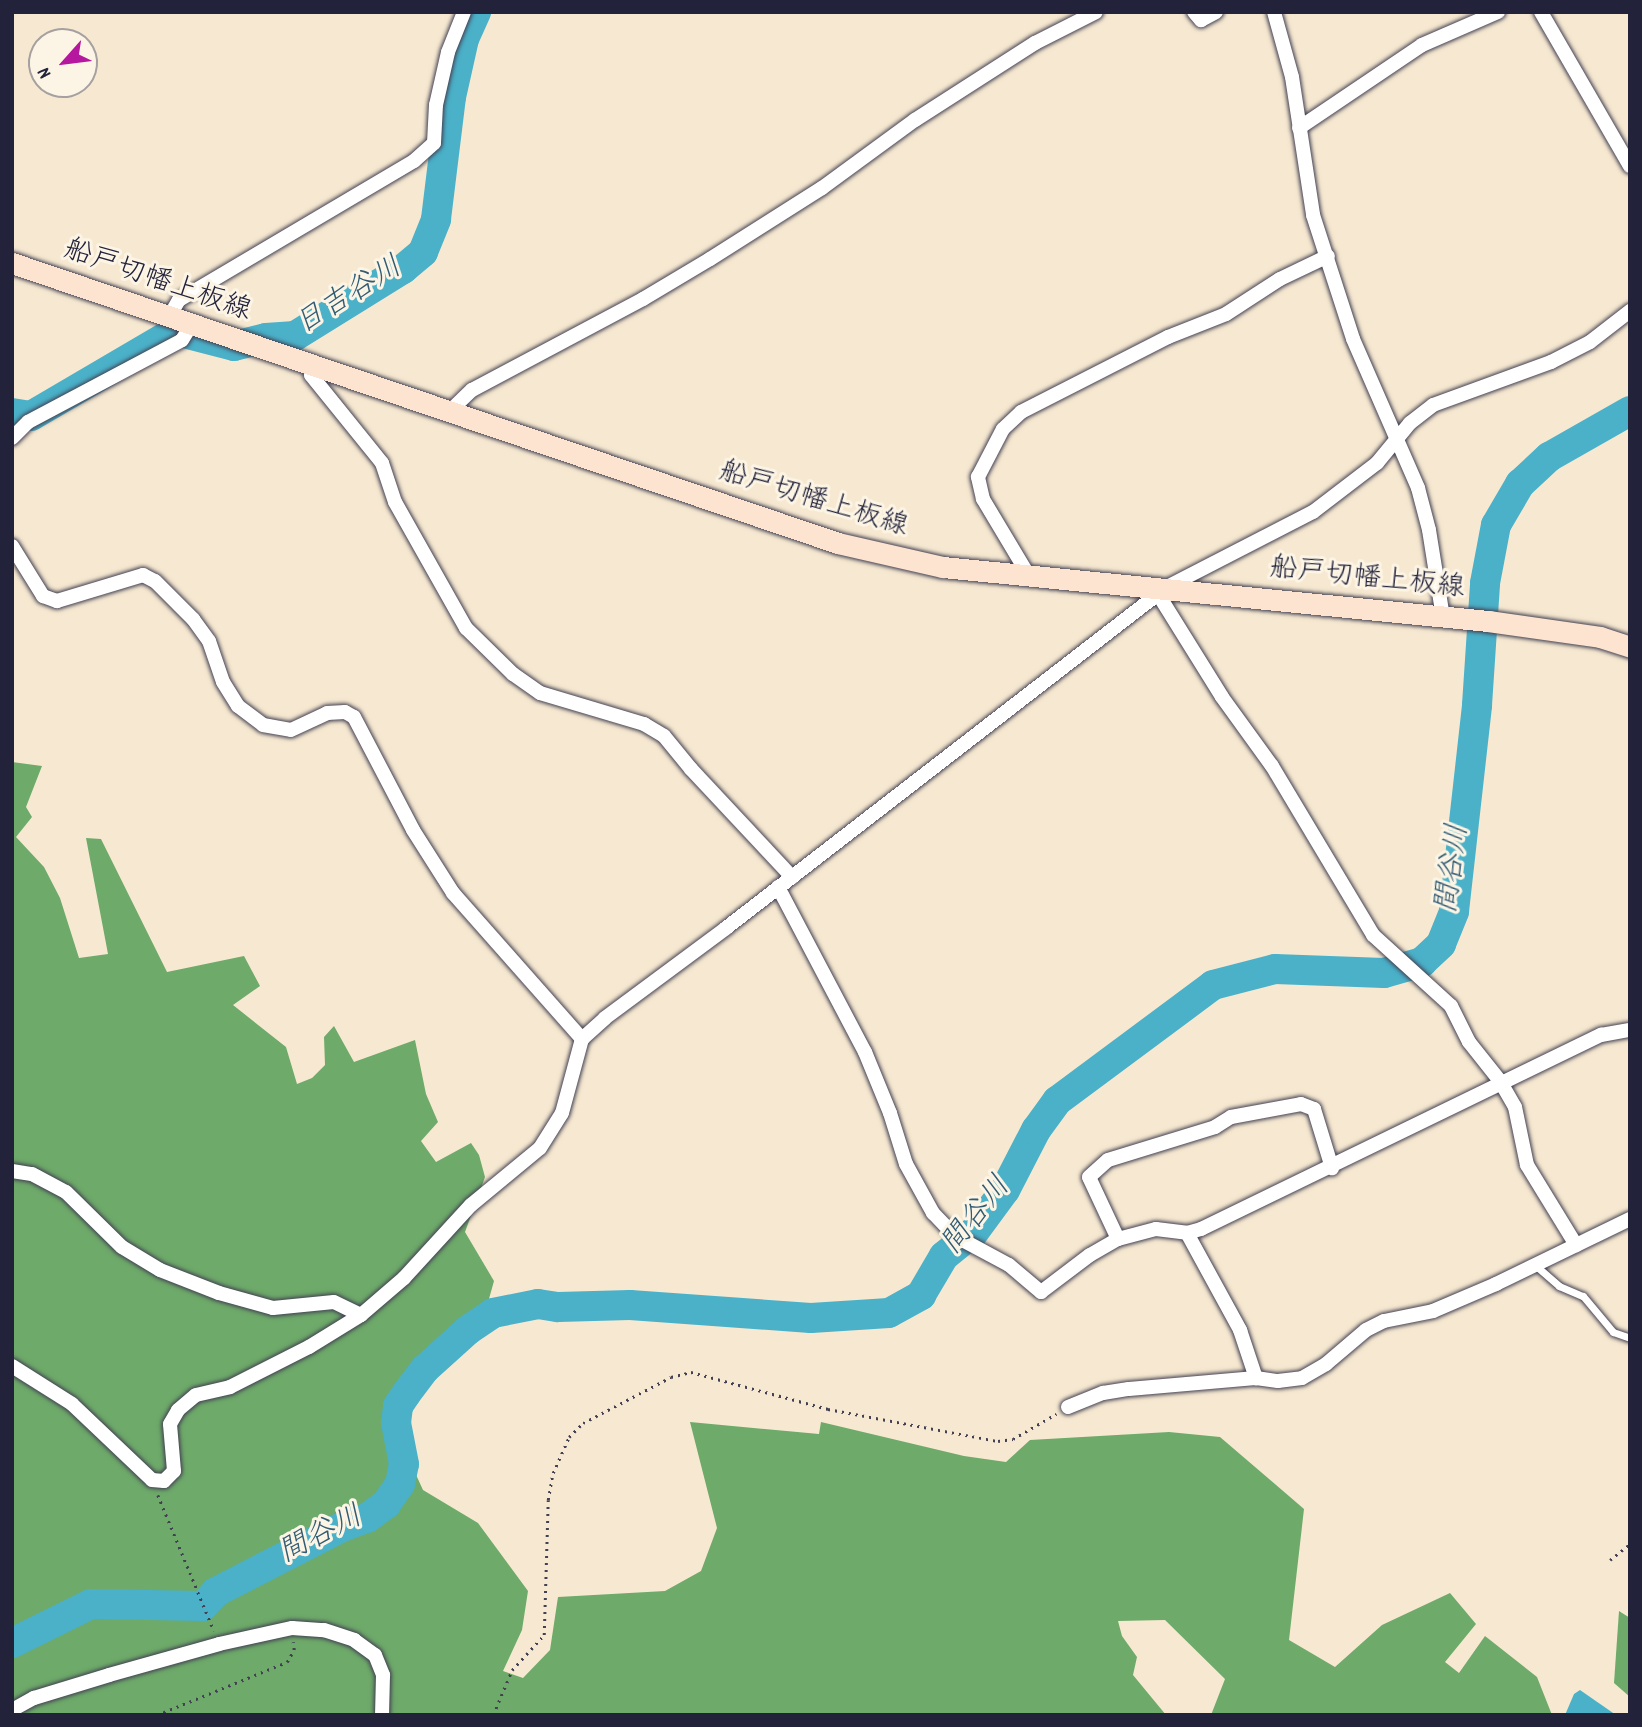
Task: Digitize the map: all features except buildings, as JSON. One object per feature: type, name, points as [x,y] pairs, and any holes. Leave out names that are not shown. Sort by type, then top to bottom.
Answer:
[{"type":"main road","name":"船戸切幡上板線","points":[[12,263],[169,317],[189,329],[248,343],[452,410],[838,544],[943,567],[1481,621],[1600,637],[1630,647]]},
{"type":"street","points":[[169,317],[179,300],[414,161],[433,143],[436,105],[448,52],[464,12]]},
{"type":"street","points":[[452,410],[472,390],[643,299],[710,259],[822,188],[915,120],[1024,50],[1096,12]]},
{"type":"street","points":[[1194,12],[1200,20],[1216,12]]},
{"type":"street","points":[[1274,12],[1292,77],[1313,215],[1353,338],[1418,488],[1429,530],[1443,617]]},
{"type":"street","points":[[1299,128],[1422,45],[1499,12]]},
{"type":"street","points":[[1541,12],[1630,166]]},
{"type":"street","points":[[1029,576],[983,499],[978,477],[1003,429],[1021,412],[1168,337],[1226,314],[1280,279],[1328,256]]},
{"type":"street","points":[[12,1366],[72,1404],[152,1480],[164,1481],[174,1471],[170,1424],[178,1410],[196,1395],[230,1387],[309,1347],[361,1315],[404,1278],[471,1205],[540,1148],[562,1114],[583,1039],[605,1018],[1163,591],[1313,512],[1377,463],[1433,405],[1552,362],[1590,342],[1630,311]]},
{"type":"street","points":[[12,438],[28,422],[182,340],[189,329]]},
{"type":"street","points":[[310,363],[311,375],[382,463],[395,502],[466,628],[513,674],[540,693],[644,724],[664,736],[691,769],[792,877]]},
{"type":"street","points":[[12,546],[43,597],[57,601],[143,575],[155,581],[193,619],[209,641],[223,682],[238,706],[262,724],[291,730],[327,713],[345,712],[354,717],[413,830],[453,893],[583,1039]]},
{"type":"street","points":[[1163,591],[1222,697],[1272,766],[1373,935],[1451,1006],[1468,1042],[1500,1082],[1515,1107],[1527,1165],[1576,1245]]},
{"type":"street","points":[[778,887],[865,1052],[890,1113],[906,1164],[933,1213],[955,1236],[1009,1265],[1041,1292],[1090,1255],[1118,1240],[1156,1229],[1187,1233],[1332,1168],[1500,1082],[1601,1035],[1630,1030]]},
{"type":"street","points":[[1118,1240],[1089,1177],[1108,1160],[1215,1127],[1231,1117],[1301,1104],[1314,1109],[1332,1168]]},
{"type":"street","points":[[12,1171],[32,1174],[66,1192],[122,1247],[160,1270],[219,1293],[274,1308],[334,1302],[361,1315]]},
{"type":"street","points":[[1068,1407],[1102,1393],[1256,1378],[1278,1381],[1302,1378],[1326,1364],[1366,1330],[1384,1321],[1433,1311],[1630,1219]]},
{"type":"street","points":[[1187,1233],[1240,1330],[1256,1378]]},
{"type":"street","points":[[12,1710],[34,1699],[219,1644],[292,1628],[324,1630],[354,1640],[375,1655],[383,1675],[382,1715]]},
{"type":"lane","points":[[1535,1265],[1559,1286],[1583,1296],[1613,1332],[1630,1338]]},
{"type":"path","points":[[493,1715],[512,1670],[544,1635],[548,1500],[553,1474],[569,1437],[583,1423],[671,1377],[691,1372],[828,1409],[998,1441],[1013,1439],[1068,1407]]},
{"type":"path","points":[[152,1480],[219,1644]]},
{"type":"path","points":[[1610,1560],[1630,1544]]},
{"type":"path","points":[[157,1715],[287,1662],[294,1650],[292,1628]]},
{"type":"green space","points":[[12,762],[42,766],[26,807],[32,817],[16,837],[44,867],[60,898],[79,958],[108,954],[86,838],[101,839],[167,972],[244,956],[260,986],[233,1005],[286,1047],[297,1084],[312,1078],[325,1065],[324,1037],[334,1026],[354,1062],[415,1040],[426,1094],[438,1122],[421,1141],[436,1162],[471,1143],[479,1155],[485,1177],[465,1232],[494,1281],[487,1306],[425,1355],[408,1422],[412,1466],[423,1490],[478,1523],[528,1591],[522,1630],[503,1671],[523,1678],[550,1650],[558,1597],[665,1591],[701,1571],[717,1528],[690,1422],[819,1434],[821,1422],[964,1456],[1006,1462],[1030,1440],[1169,1432],[1220,1437],[1304,1509],[1289,1640],[1335,1667],[1382,1625],[1450,1593],[1476,1624],[1445,1662],[1459,1673],[1485,1636],[1537,1677],[1552,1715],[1211,1715],[1225,1679],[1165,1620],[1118,1621],[1122,1636],[1137,1657],[1133,1675],[1166,1715],[12,1715]]},
{"type":"green space","points":[[1619,1611],[1630,1618],[1630,1697],[1614,1683]]},
{"type":"water","points":[[1580,1690],[1616,1715],[1565,1715],[1574,1694]]},
{"type":"waterway","name":"日吉谷川","points":[[12,413],[31,416],[176,331],[234,346],[266,338],[295,336],[403,269],[423,252],[436,219],[451,97],[464,39],[476,12]]},
{"type":"waterway","name":"間谷川","points":[[12,1643],[91,1604],[203,1606],[216,1592],[342,1527],[367,1518],[386,1504],[400,1484],[404,1464],[396,1423],[398,1406],[425,1369],[468,1330],[493,1313],[538,1304],[558,1307],[630,1305],[811,1318],[889,1313],[921,1295],[944,1256],[974,1232],[1005,1190],[1036,1130],[1057,1101],[1213,985],[1275,969],[1384,973],[1422,962],[1441,944],[1454,911],[1477,705],[1485,583],[1496,525],[1520,484],[1549,457],[1630,411]]}]
